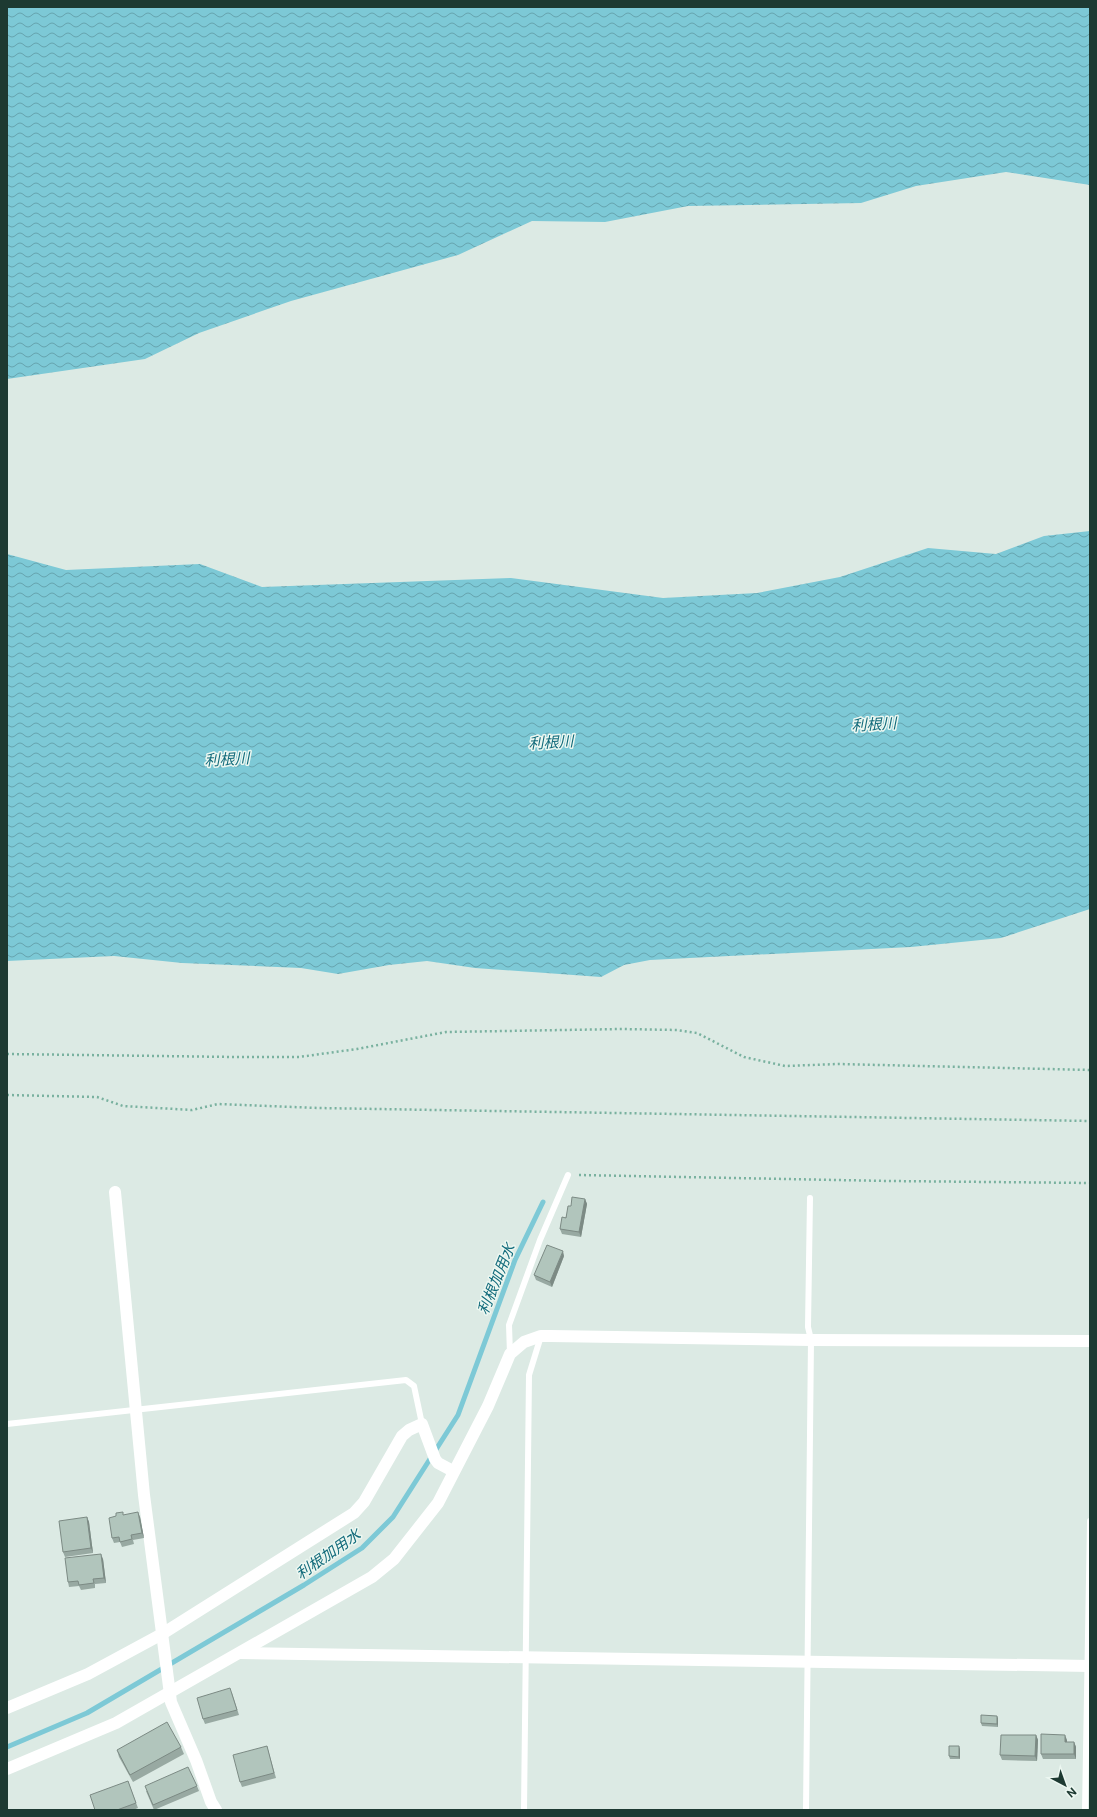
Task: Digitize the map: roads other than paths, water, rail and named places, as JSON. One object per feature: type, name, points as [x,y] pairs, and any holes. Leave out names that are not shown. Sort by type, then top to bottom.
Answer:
[{"type":"street","points":[[114,1192],[144,1495],[171,1702],[196,1760],[211,1802],[216,1810]]},
{"type":"street","points":[[7,1769],[116,1723],[372,1577],[394,1559],[438,1503],[488,1406],[510,1354],[524,1342],[541,1336],[811,1340],[1090,1341]]},
{"type":"street","points":[[7,1708],[88,1674],[162,1634],[354,1513],[364,1502],[402,1436],[409,1430],[422,1424],[435,1459],[438,1463],[453,1472]]},
{"type":"street","points":[[239,1652],[1089,1666]]},
{"type":"lane","points":[[510,1354],[509,1325],[540,1240],[568,1175]]},
{"type":"lane","points":[[806,1810],[811,1340],[808,1327],[810,1198]]},
{"type":"lane","points":[[524,1810],[529,1375],[541,1336]]},
{"type":"lane","points":[[7,1424],[406,1380],[414,1386],[422,1424]]},
{"type":"lane","points":[[1086,1810],[1090,1521]]},
{"type":"water","points":[[7,7],[1090,7],[1090,185],[1006,172],[916,186],[861,203],[688,206],[605,222],[532,221],[458,255],[291,301],[199,333],[145,359],[7,379]]},
{"type":"water","name":"利根川","points":[[1090,531],[1090,909],[1001,938],[911,947],[650,960],[624,965],[601,977],[475,968],[427,961],[389,965],[338,974],[301,968],[182,963],[114,956],[7,961],[7,554],[66,570],[200,564],[262,587],[511,578],[663,598],[757,593],[840,577],[928,548],[996,554],[1044,536]]},
{"type":"waterway","name":"利根加用水","points":[[7,1747],[87,1713],[304,1585],[362,1548],[393,1517],[458,1415],[515,1260],[543,1202]]}]
